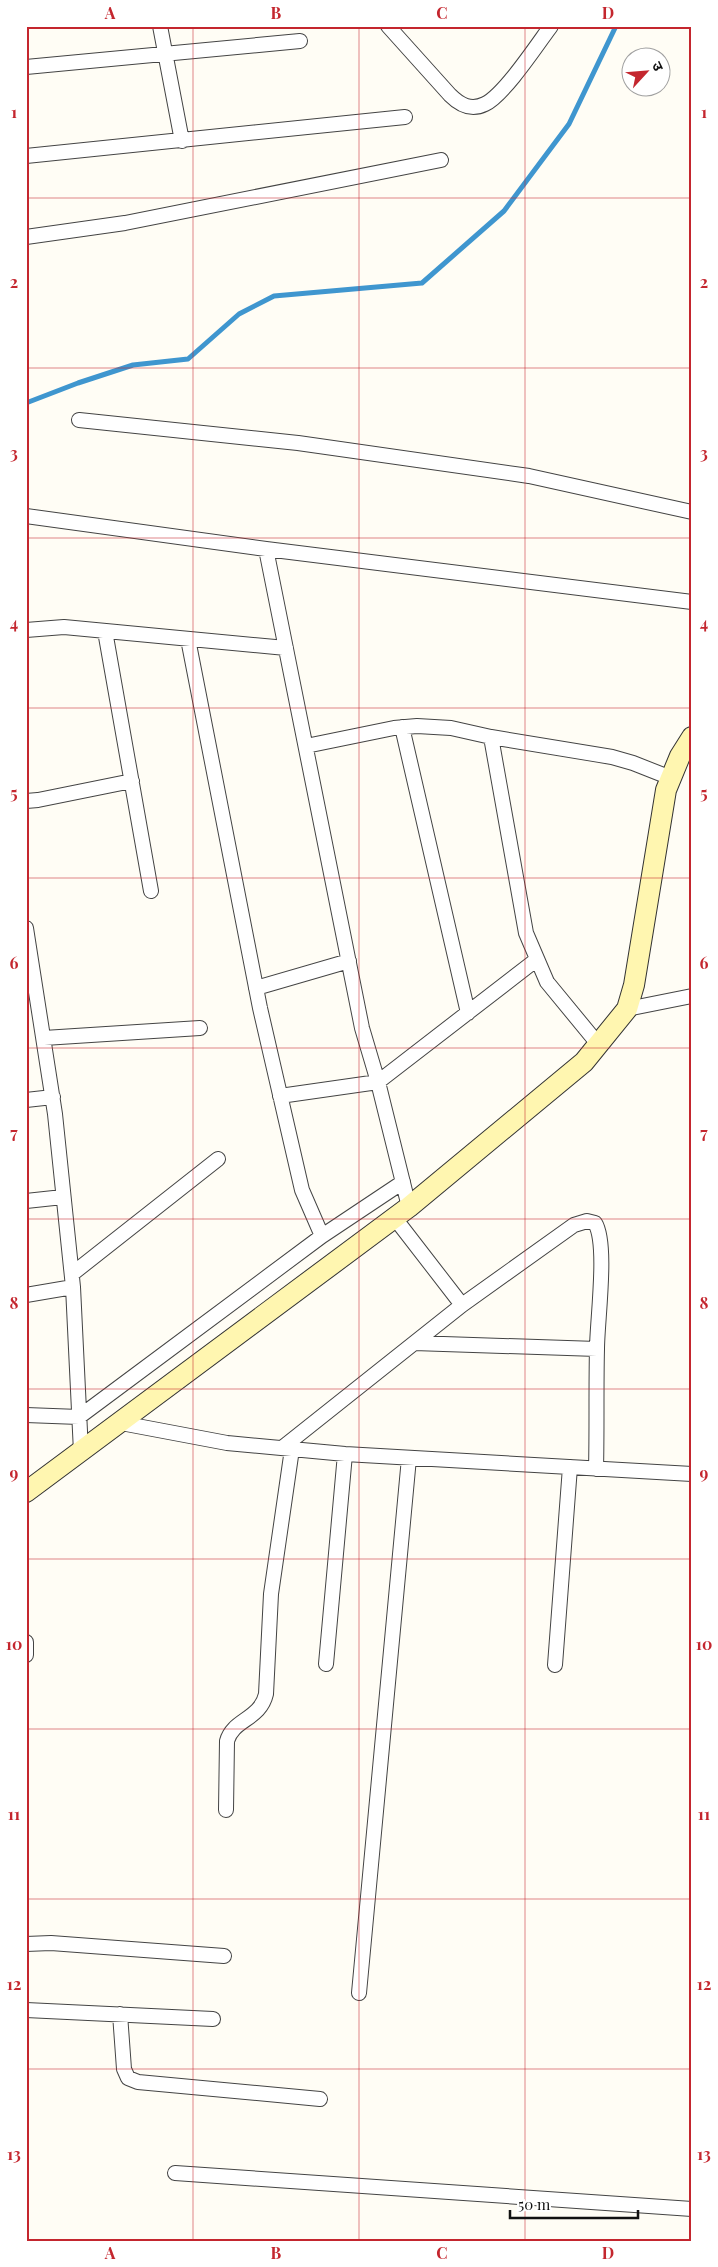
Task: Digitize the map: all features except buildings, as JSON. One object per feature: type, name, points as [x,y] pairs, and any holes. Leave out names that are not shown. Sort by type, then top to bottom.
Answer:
[{"type":"street","points":[[160,26],[182,141]]},
{"type":"street","points":[[388,26],[460,105],[472,107],[485,104],[498,95],[551,26]]},
{"type":"street","points":[[26,67],[300,42]]},
{"type":"street","points":[[26,156],[405,117]]},
{"type":"street","points":[[26,237],[125,223],[441,160]]},
{"type":"street","points":[[79,420],[298,443],[529,476],[692,512]]},
{"type":"street","points":[[26,516],[266,549],[692,602]]},
{"type":"street","points":[[266,549],[362,1028],[378,1082],[403,1182],[402,1212],[462,1305]]},
{"type":"street","points":[[26,630],[64,627],[286,648]]},
{"type":"street","points":[[105,631],[151,891]]},
{"type":"street","points":[[188,639],[256,988],[280,1096],[302,1190],[322,1236]]},
{"type":"street","points":[[306,746],[402,727],[451,728],[491,737],[612,757],[671,778]]},
{"type":"street","points":[[402,727],[468,1013]]},
{"type":"street","points":[[491,737],[526,933],[546,982],[598,1044]]},
{"type":"street","points":[[26,1492],[402,1212],[584,1062],[627,1009],[634,985],[666,790],[680,756],[692,737]]},
{"type":"street","points":[[26,801],[132,781]]},
{"type":"street","points":[[26,928],[53,1097],[72,1280],[82,1452]]},
{"type":"street","points":[[280,1096],[378,1082],[536,960]]},
{"type":"street","points":[[256,988],[349,961]]},
{"type":"street","points":[[627,1009],[692,996]]},
{"type":"street","points":[[44,1038],[200,1028]]},
{"type":"street","points":[[26,1100],[53,1097]]},
{"type":"street","points":[[26,1295],[72,1280],[218,1159]]},
{"type":"street","points":[[26,1415],[79,1417],[322,1236],[403,1182]]},
{"type":"street","points":[[26,1201],[63,1197]]},
{"type":"street","points":[[226,1810],[227,1741],[229,1733],[258,1711],[264,1704],[266,1694],[271,1594],[287,1449],[462,1305],[574,1225],[587,1221],[595,1223],[600,1231],[596,1469]]},
{"type":"street","points":[[414,1343],[597,1349]]},
{"type":"street","points":[[120,1423],[227,1443],[287,1449],[408,1458],[692,1474]]},
{"type":"street","points":[[326,1664],[345,1454]]},
{"type":"street","points":[[359,1993],[408,1458]]},
{"type":"street","points":[[555,1665],[570,1467]]},
{"type":"street","points":[[26,1642],[26,1655]]},
{"type":"street","points":[[26,1944],[51,1943],[224,1956]]},
{"type":"street","points":[[26,2010],[213,2019]]},
{"type":"street","points":[[120,2014],[124,2070],[128,2078],[138,2082],[320,2099]]},
{"type":"street","points":[[175,2173],[692,2209]]},
{"type":"waterway","points":[[26,403],[133,365],[188,359],[239,314],[274,296],[422,283],[504,211],[569,124],[616,26]]}]
